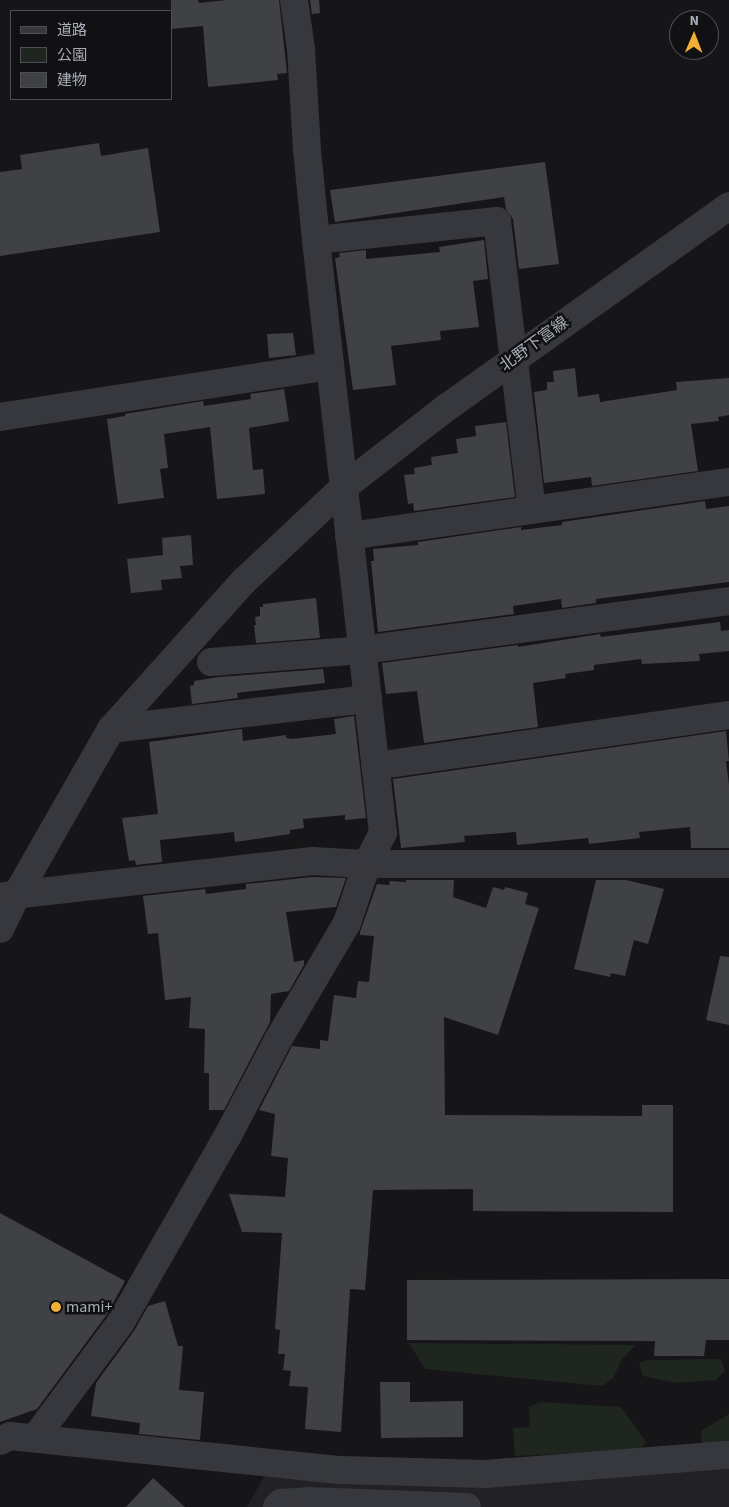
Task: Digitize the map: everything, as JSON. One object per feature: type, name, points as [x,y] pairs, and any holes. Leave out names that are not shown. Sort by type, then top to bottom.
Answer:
[{"type":"street","points":[[35,1438],[121,1322],[226,1138],[278,1040],[347,923],[367,864],[383,833],[316,240],[307,150],[301,49],[294,0]]},
{"type":"street","name":"北野下富線","points":[[0,930],[9,895],[111,729],[244,581],[344,488],[514,358],[729,206]]},
{"type":"street","points":[[316,240],[497,221],[532,510]]},
{"type":"street","points":[[0,417],[330,366]]},
{"type":"street","points":[[349,536],[729,482]]},
{"type":"street","points":[[211,662],[362,650],[729,602]]},
{"type":"street","points":[[111,729],[368,698]]},
{"type":"street","points":[[375,766],[729,715]]},
{"type":"street","points":[[9,895],[312,861],[367,864],[729,864]]},
{"type":"street","points":[[0,1440],[10,1436],[35,1438],[341,1470],[485,1474],[729,1455]]},
{"type":"street","points":[[277,1507],[281,1503],[308,1501],[467,1507]]},
{"type":"shaded area","points":[[729,1462],[729,1507],[247,1507],[266,1473]]},
{"type":"green space","points":[[409,1343],[636,1345],[622,1359],[613,1378],[602,1386],[425,1369]]},
{"type":"green space","points":[[721,1359],[725,1371],[716,1380],[676,1383],[643,1376],[639,1363],[647,1360]]},
{"type":"green space","points":[[540,1402],[621,1407],[646,1442],[639,1450],[515,1456],[513,1428],[530,1427],[529,1407]]},
{"type":"green space","points":[[729,1414],[729,1446],[702,1447],[701,1431]]},
{"type":"building","points":[[171,0],[198,0],[199,3],[226,0],[279,0],[287,73],[277,74],[278,80],[208,87],[203,26],[172,29]]},
{"type":"building","points":[[310,0],[319,0],[320,13],[312,14]]},
{"type":"building","points":[[99,143],[101,156],[148,148],[160,232],[0,256],[0,172],[22,169],[20,155]]},
{"type":"building","points":[[545,162],[559,264],[519,269],[513,219],[506,209],[504,197],[335,222],[330,190]]},
{"type":"building","points":[[484,240],[488,279],[473,281],[479,327],[440,331],[441,340],[391,346],[396,385],[353,390],[335,258],[340,257],[339,253],[366,250],[366,259],[440,252],[439,247]]},
{"type":"building","points":[[293,333],[296,355],[269,358],[267,334]]},
{"type":"building","points":[[575,368],[578,397],[599,394],[600,402],[677,390],[676,382],[729,378],[729,415],[718,417],[719,421],[691,424],[698,471],[592,486],[591,477],[544,483],[534,392],[547,390],[547,382],[554,382],[553,371]]},
{"type":"building","points":[[284,389],[289,421],[249,428],[253,470],[263,469],[265,494],[217,499],[210,427],[164,434],[168,468],[160,469],[164,498],[118,504],[107,419],[125,416],[125,414],[203,401],[204,406],[251,399],[250,394]]},
{"type":"building","points":[[506,422],[515,497],[414,511],[413,503],[408,504],[404,475],[415,474],[414,468],[432,465],[431,457],[458,453],[456,439],[476,436],[475,426]]},
{"type":"building","points":[[705,501],[706,509],[729,506],[729,582],[596,599],[596,603],[562,608],[561,599],[513,606],[514,614],[378,632],[371,561],[374,561],[373,549],[418,545],[418,542],[521,527],[521,530],[562,525],[562,522]]},
{"type":"building","points":[[191,535],[193,565],[180,566],[182,578],[161,580],[162,590],[131,593],[127,559],[163,555],[162,538]]},
{"type":"building","points":[[316,598],[320,638],[256,643],[255,617],[260,616],[260,607],[263,607],[263,604]]},
{"type":"building","points":[[720,622],[721,631],[729,630],[729,651],[699,654],[700,661],[642,664],[641,659],[594,665],[594,670],[565,674],[566,678],[533,683],[538,727],[424,743],[417,691],[386,694],[382,663],[518,645],[518,647],[600,634],[601,637]]},
{"type":"building","points":[[323,669],[325,683],[237,693],[238,698],[192,704],[190,686],[194,685],[194,681],[219,677]]},
{"type":"building","points":[[354,716],[366,818],[345,820],[345,815],[303,819],[304,828],[290,830],[290,834],[235,842],[234,832],[160,840],[162,862],[136,865],[135,860],[129,861],[122,818],[158,814],[149,742],[242,729],[243,741],[286,735],[286,738],[292,739],[336,734],[334,719]]},
{"type":"building","points":[[726,731],[729,761],[726,761],[729,785],[729,848],[691,848],[690,827],[639,832],[640,838],[589,844],[588,838],[517,845],[516,832],[464,836],[465,842],[401,848],[393,779]]},
{"type":"building","points":[[312,877],[346,878],[336,907],[286,912],[294,962],[304,960],[304,965],[289,991],[271,994],[270,1022],[224,1110],[209,1110],[209,1073],[204,1073],[205,1029],[189,1028],[191,997],[165,1000],[158,933],[148,934],[143,896],[205,889],[206,894],[246,889],[246,884]]},
{"type":"building","points":[[406,880],[454,880],[453,897],[486,908],[493,887],[504,890],[505,887],[528,893],[525,904],[539,908],[498,1035],[444,1017],[445,1115],[642,1116],[642,1105],[673,1105],[673,1212],[473,1211],[473,1189],[373,1190],[365,1290],[350,1289],[341,1432],[305,1429],[308,1387],[289,1386],[291,1371],[283,1370],[285,1354],[278,1354],[280,1330],[275,1329],[282,1233],[242,1232],[229,1194],[285,1197],[288,1158],[271,1156],[275,1114],[259,1110],[292,1046],[320,1049],[320,1040],[328,1041],[334,995],[356,998],[358,981],[369,982],[374,936],[360,935],[360,932],[377,884],[389,885],[390,881],[406,882]]},
{"type":"building","points":[[596,880],[626,880],[664,889],[648,944],[634,940],[625,976],[611,973],[610,977],[574,969]]},
{"type":"building","points":[[720,956],[729,957],[729,1025],[706,1020]]},
{"type":"building","name":"mami+","points":[[0,1213],[125,1281],[108,1313],[37,1409],[0,1422]]},
{"type":"building","points":[[729,1279],[729,1340],[706,1340],[704,1356],[654,1356],[655,1341],[407,1340],[407,1280]]},
{"type":"building","points":[[165,1301],[178,1346],[183,1346],[179,1390],[204,1392],[200,1440],[139,1434],[140,1423],[91,1416],[96,1383],[134,1331],[148,1306]]},
{"type":"building","points":[[380,1382],[410,1382],[410,1402],[463,1401],[463,1437],[381,1438]]},
{"type":"building","points":[[153,1478],[185,1507],[126,1507]]},
{"type":"place","name":"mami+","points":[[56,1307]]}]
